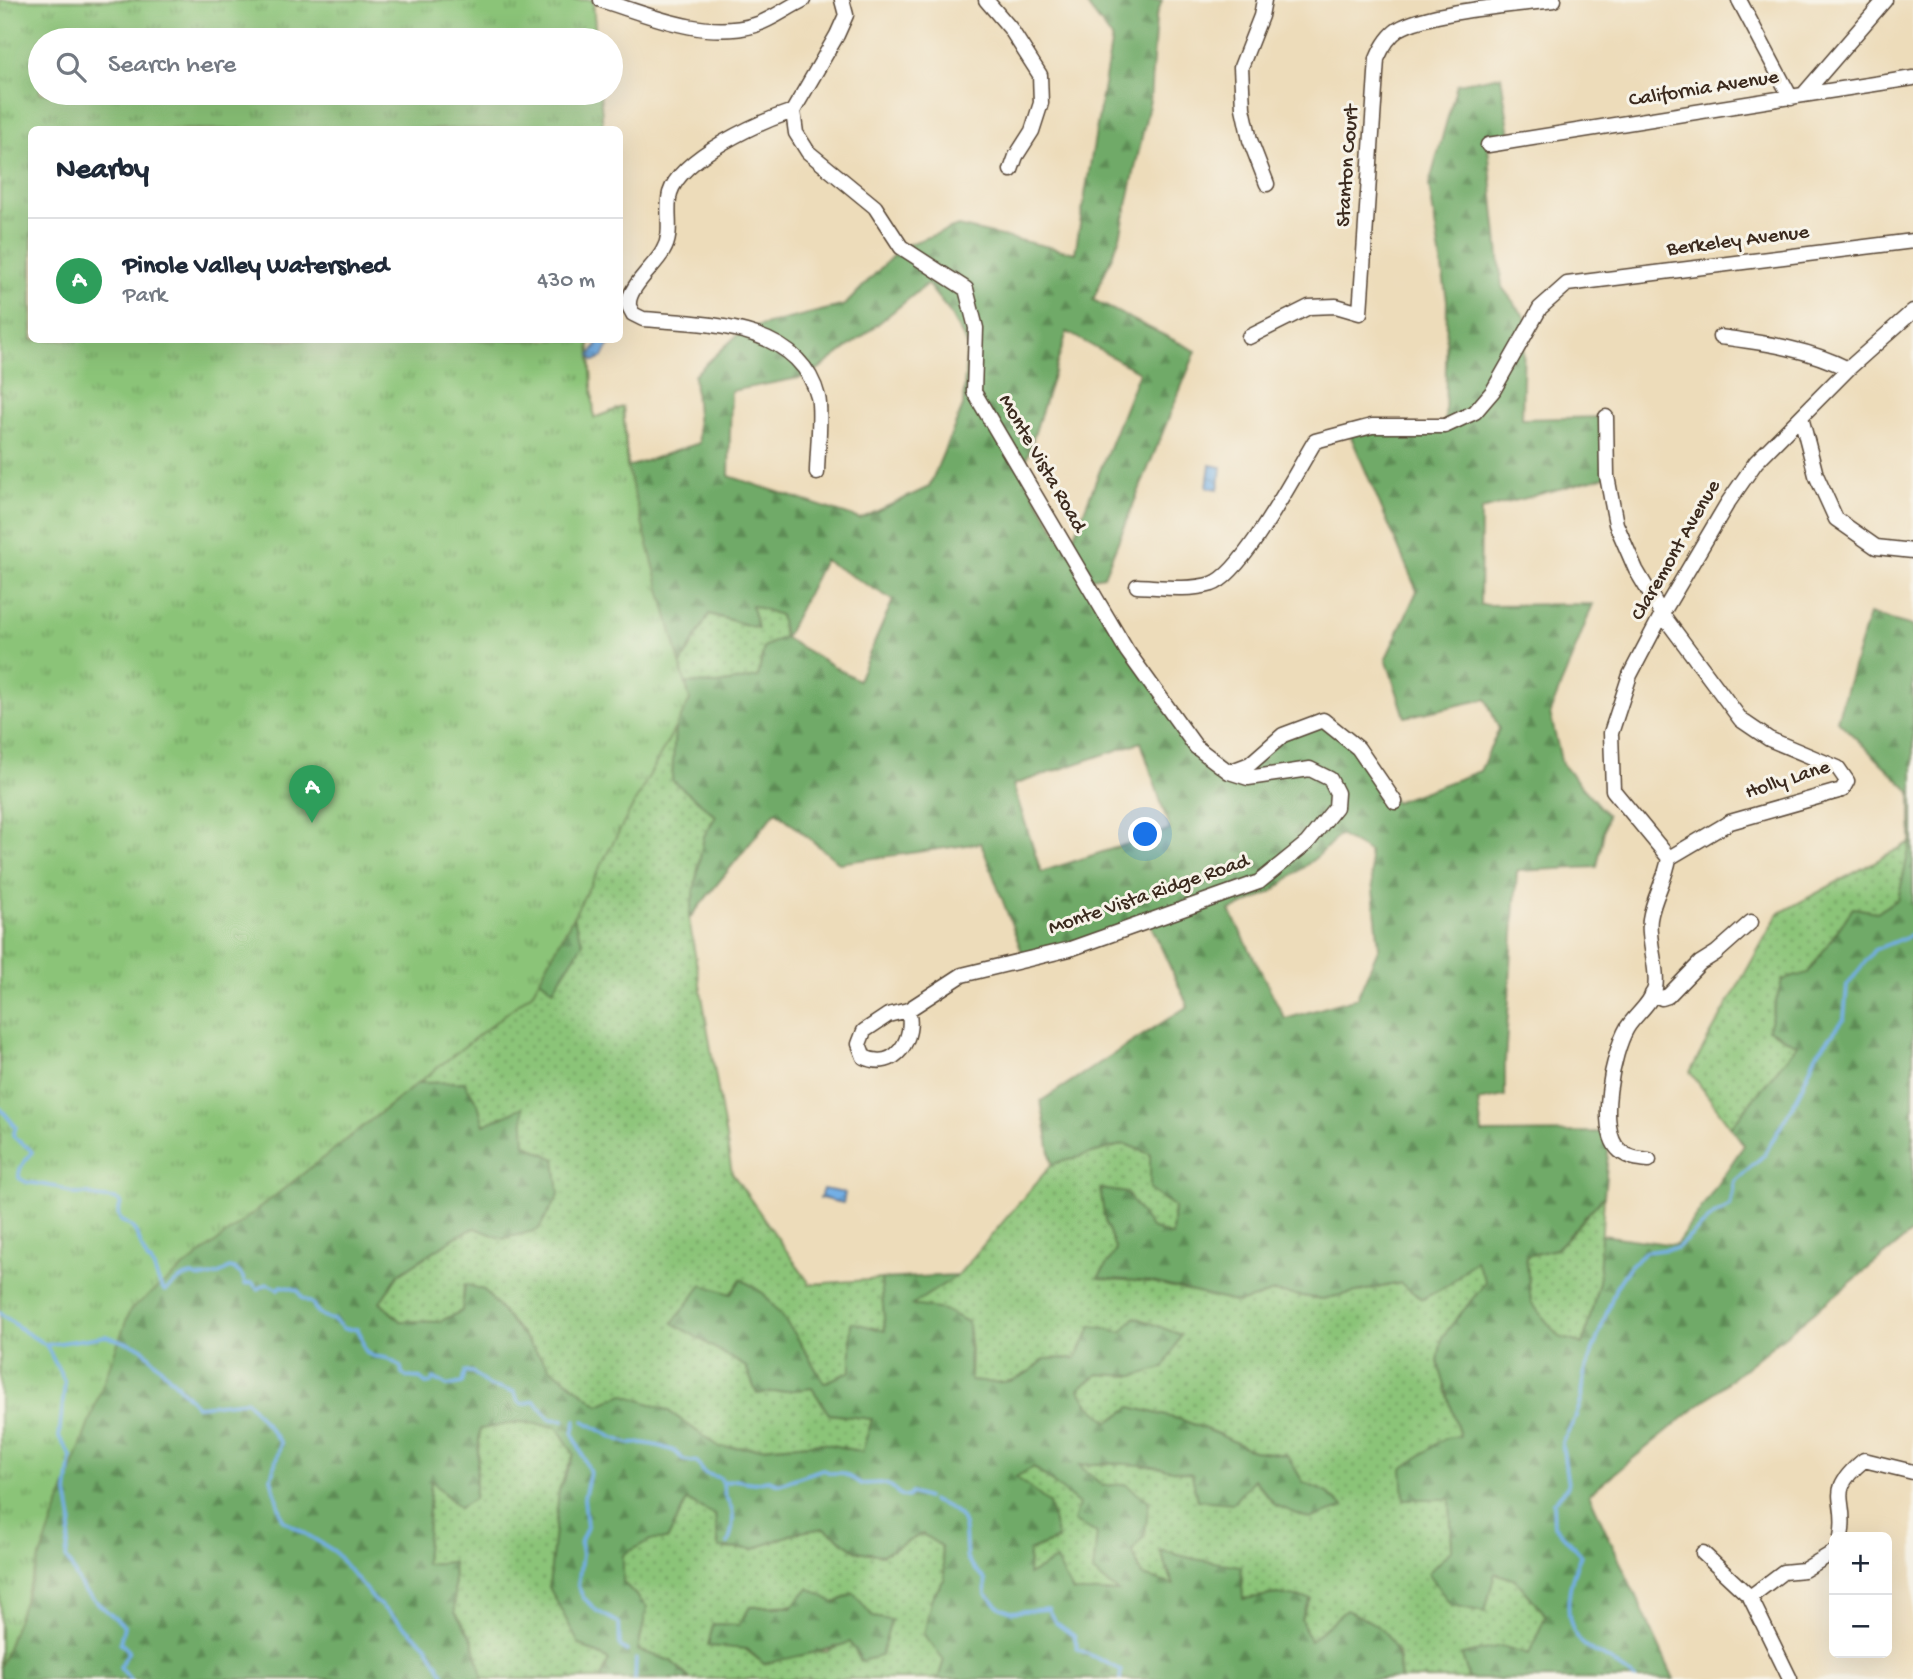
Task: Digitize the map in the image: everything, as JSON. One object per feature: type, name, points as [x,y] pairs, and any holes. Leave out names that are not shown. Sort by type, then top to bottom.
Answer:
[{"type":"street","points":[[601,0],[687,26],[729,29],[755,24],[803,0]]},
{"type":"street","points":[[817,473],[818,398],[798,362],[778,345],[759,334],[726,326],[643,319],[633,314],[629,305],[631,294],[657,263],[667,244],[670,225],[667,209],[671,191],[684,170],[723,142],[793,111],[846,15],[842,0]]},
{"type":"street","points":[[986,0],[1010,28],[1040,75],[1041,103],[1032,131],[1016,156],[1011,170]]},
{"type":"street","points":[[1264,0],[1261,16],[1241,67],[1242,108],[1250,140],[1267,184]]},
{"type":"street","name":"Stanton Court","points":[[1249,337],[1309,307],[1336,306],[1360,313],[1377,59],[1384,43],[1399,29],[1433,17],[1554,0]]},
{"type":"street","points":[[1739,0],[1797,96],[1913,78]]},
{"type":"street","name":"California Avenue","points":[[1488,145],[1797,96],[1885,0]]},
{"type":"street","name":"Monte Vista Road","points":[[793,111],[796,133],[808,152],[875,207],[901,247],[966,289],[976,328],[974,391],[1127,651],[1196,747],[1229,772]]},
{"type":"street","name":"Berkeley Avenue","points":[[1137,586],[1189,588],[1214,583],[1233,569],[1255,539],[1315,441],[1372,426],[1445,426],[1475,412],[1493,391],[1540,308],[1567,284],[1913,241]]},
{"type":"street","name":"Claremont Avenue","points":[[1669,858],[1613,790],[1611,733],[1630,675],[1662,614],[1727,504],[1756,462],[1848,369],[1913,311]]},
{"type":"street","points":[[1720,337],[1790,347],[1848,369]]},
{"type":"street","name":"Holly Lane","points":[[1606,417],[1607,476],[1616,524],[1636,570],[1662,614],[1741,720],[1769,738],[1838,768],[1847,781],[1842,790],[1730,821],[1669,858]]},
{"type":"street","points":[[1801,417],[1816,475],[1836,519],[1876,547],[1913,551]]},
{"type":"street","points":[[1229,772],[1250,764],[1283,735],[1322,720],[1358,748],[1395,802]]},
{"type":"street","name":"Monte Vista Ridge Road","points":[[908,1010],[962,975],[1070,949],[1259,882],[1307,843],[1336,807],[1337,793],[1330,779],[1310,769],[1248,778],[1229,772]]},
{"type":"street","points":[[1649,1160],[1632,1158],[1617,1149],[1610,1132],[1608,1097],[1615,1055],[1627,1028],[1655,988],[1650,919],[1669,858]]},
{"type":"street","points":[[1652,994],[1662,998],[1668,996],[1700,963],[1716,953],[1751,922]]},
{"type":"street","points":[[1841,1532],[1841,1485],[1847,1474],[1864,1460],[1913,1472]]},
{"type":"street","points":[[1703,1553],[1750,1597],[1790,1679]]},
{"type":"street","points":[[1750,1597],[1783,1572],[1804,1570],[1829,1555]]},
{"type":"green space","points":[[0,0],[593,0],[595,28],[28,28],[28,105],[601,105],[603,126],[28,126],[28,343],[589,343],[594,418],[623,407],[627,467],[690,700],[532,993],[130,1310],[0,1667]]},
{"type":"green space","points":[[1083,0],[1162,0],[1156,18],[1150,100],[1120,237],[1093,300],[1196,351],[1104,576],[1085,579],[1196,747],[1229,772],[1283,735],[1323,720],[1358,748],[1395,802],[1480,771],[1499,729],[1486,699],[1405,717],[1386,658],[1417,591],[1349,432],[1445,426],[1447,300],[1429,185],[1457,84],[1501,76],[1511,141],[1488,146],[1502,287],[1531,325],[1524,339],[1522,419],[1606,417],[1607,476],[1481,510],[1480,605],[1593,604],[1550,713],[1562,764],[1607,815],[1597,867],[1517,871],[1505,1096],[1478,1101],[1482,1133],[1610,1132],[1604,1196],[1556,1249],[1526,1256],[1531,1302],[1559,1337],[1583,1344],[1599,1282],[1601,1235],[1676,1245],[1744,1145],[1731,1127],[1797,1045],[1768,1029],[1782,980],[1808,973],[1853,908],[1877,912],[1898,899],[1911,842],[1911,792],[1837,720],[1869,614],[1913,626],[1913,1232],[1589,1494],[1674,1679],[1469,1679],[1462,1655],[1501,1646],[1529,1654],[1546,1615],[1516,1580],[1495,1573],[1485,1612],[1451,1605],[1428,1573],[1452,1549],[1450,1499],[1404,1499],[1402,1469],[1445,1438],[1460,1436],[1438,1362],[1442,1337],[1486,1282],[1475,1260],[1449,1285],[1422,1299],[1400,1283],[1322,1299],[1274,1292],[1239,1303],[1152,1282],[1098,1278],[1116,1250],[1105,1221],[1100,1189],[1127,1193],[1151,1228],[1172,1236],[1174,1206],[1150,1190],[1150,1154],[1125,1144],[1052,1164],[1041,1101],[1188,1006],[1149,921],[1025,960],[981,843],[839,863],[776,811],[689,919],[704,836],[716,816],[672,780],[675,727],[672,693],[686,683],[718,684],[758,677],[764,647],[784,637],[780,615],[751,605],[758,628],[709,614],[681,664],[579,883],[573,918],[583,943],[553,990],[540,979],[528,952],[384,1110],[418,1083],[464,1082],[478,1104],[484,1125],[523,1107],[525,1144],[555,1159],[559,1195],[538,1230],[503,1239],[475,1228],[457,1236],[399,1274],[380,1302],[400,1321],[439,1322],[462,1311],[465,1284],[484,1290],[549,1367],[599,1405],[623,1394],[667,1410],[719,1447],[761,1448],[823,1443],[862,1452],[872,1419],[829,1414],[812,1388],[757,1394],[746,1367],[673,1323],[702,1285],[731,1294],[741,1279],[764,1294],[795,1334],[824,1383],[851,1371],[851,1322],[885,1331],[881,1279],[958,1275],[912,1305],[944,1310],[968,1322],[970,1381],[1003,1382],[1019,1378],[1045,1359],[1076,1358],[1092,1326],[1122,1332],[1135,1317],[1181,1335],[1164,1368],[1134,1376],[1098,1374],[1079,1389],[1089,1404],[1109,1422],[1131,1407],[1182,1420],[1253,1451],[1287,1455],[1303,1482],[1327,1493],[1344,1507],[1310,1519],[1275,1505],[1254,1479],[1233,1503],[1197,1500],[1192,1474],[1135,1465],[1079,1465],[1103,1486],[1125,1484],[1149,1501],[1145,1534],[1132,1551],[1142,1576],[1174,1585],[1160,1550],[1194,1559],[1241,1566],[1243,1599],[1277,1594],[1311,1599],[1301,1619],[1310,1641],[1346,1610],[1371,1622],[1392,1642],[1401,1679],[938,1679],[944,1660],[924,1635],[931,1600],[945,1578],[941,1546],[922,1534],[882,1555],[857,1551],[824,1528],[795,1533],[754,1549],[719,1548],[715,1515],[687,1500],[667,1540],[650,1540],[623,1555],[623,1582],[647,1607],[638,1650],[671,1661],[690,1679],[601,1679],[609,1660],[579,1644],[549,1587],[559,1490],[574,1454],[557,1427],[521,1422],[480,1429],[474,1499],[459,1508],[431,1480],[425,1564],[453,1562],[455,1612],[472,1639],[483,1679],[0,1679],[0,1588],[32,343],[589,343],[594,418],[623,407],[628,467],[699,443],[694,375],[743,330],[845,305],[901,247],[958,226],[1075,253],[1112,38]],"holes":[[[927,284],[948,310],[967,344],[963,406],[929,487],[860,519],[729,476],[731,391],[809,376]],[[1067,332],[1139,372],[1068,551],[1022,473]],[[824,560],[893,600],[858,680],[785,638]],[[1141,742],[1170,830],[1041,872],[1013,785]],[[1339,835],[1369,852],[1379,947],[1357,998],[1285,1019],[1230,911],[1272,892],[1319,855]],[[1034,1467],[1079,1504],[1074,1522],[1097,1533],[1093,1572],[1118,1592],[1073,1592],[1056,1560],[1028,1575],[1029,1551],[1058,1539],[1049,1503],[1016,1477]]]},
{"type":"green space","points":[[750,604],[780,615],[784,637],[764,647],[758,677],[718,684],[686,683],[716,816],[704,836],[689,919],[732,1173],[810,1284],[881,1279],[885,1331],[851,1372],[824,1383],[795,1334],[764,1294],[741,1279],[731,1294],[673,1322],[746,1367],[757,1394],[812,1388],[829,1414],[872,1419],[863,1453],[823,1443],[761,1448],[719,1447],[667,1410],[599,1405],[549,1367],[484,1290],[464,1285],[462,1311],[439,1322],[400,1321],[380,1302],[399,1274],[457,1236],[475,1228],[384,1110],[540,979],[553,989],[583,943],[573,918],[681,664],[709,614],[757,628]]},
{"type":"green space","points":[[1911,842],[1898,899],[1877,912],[1853,908],[1808,973],[1797,1045],[1731,1127],[1690,1072],[1778,914]]},
{"type":"green space","points":[[1125,1144],[1150,1154],[1150,1190],[1174,1206],[1172,1236],[1151,1229],[1127,1193],[1105,1221],[1116,1250],[1098,1278],[1152,1282],[1239,1303],[1274,1292],[1322,1299],[1401,1283],[1449,1285],[1475,1259],[1487,1282],[1442,1337],[1438,1362],[1460,1436],[1405,1499],[1450,1498],[1452,1549],[1495,1573],[1516,1580],[1546,1615],[1529,1654],[1462,1655],[1469,1679],[1401,1679],[1398,1652],[1310,1641],[1301,1619],[1277,1594],[1243,1599],[1194,1559],[1160,1551],[1174,1585],[1143,1576],[1132,1551],[1145,1534],[1125,1484],[1103,1486],[1078,1465],[1135,1465],[1192,1474],[1197,1500],[1253,1479],[1275,1505],[1310,1519],[1343,1506],[1327,1493],[1303,1482],[1287,1455],[1253,1451],[1182,1420],[1131,1407],[1109,1422],[1089,1404],[1078,1389],[1098,1374],[1134,1376],[1122,1332],[1092,1326],[1076,1358],[1045,1359],[1027,1374],[1011,1381],[970,1381],[968,1322],[911,1305],[958,1275],[1052,1164]]},
{"type":"green space","points":[[1604,1196],[1599,1282],[1583,1344],[1559,1337],[1531,1302],[1526,1256],[1556,1249]]},
{"type":"green space","points":[[521,1422],[557,1427],[574,1454],[559,1490],[579,1644],[609,1660],[601,1679],[483,1679],[472,1639],[455,1612],[453,1562],[425,1564],[431,1478],[474,1499],[480,1429]]},
{"type":"green space","points":[[1034,1467],[1080,1504],[1097,1533],[1119,1592],[1073,1592],[1028,1576],[1029,1551],[1058,1540],[1015,1476]]},
{"type":"green space","points":[[687,1500],[715,1515],[719,1548],[754,1549],[795,1533],[824,1528],[857,1551],[882,1555],[922,1534],[941,1546],[945,1578],[931,1600],[944,1660],[938,1679],[690,1679],[671,1661],[638,1650],[647,1607],[623,1582],[623,1555],[650,1540],[667,1540]],"holes":[[[854,1593],[873,1617],[890,1620],[827,1652],[805,1653],[764,1664],[713,1624],[739,1625],[750,1607],[835,1603]]]},
{"type":"green space","points":[[809,1588],[835,1603],[854,1593],[873,1617],[891,1620],[881,1656],[861,1661],[850,1642],[764,1664],[747,1649],[708,1646],[713,1624],[739,1625],[750,1607],[791,1607]]},
{"type":"water","points":[[598,343],[610,343],[603,357],[594,361],[590,356]]},
{"type":"water","points":[[1210,465],[1222,467],[1218,489],[1207,487]]},
{"type":"water","points":[[823,1189],[845,1193],[843,1203],[820,1198]]},
{"type":"waterway","points":[[1635,1679],[1586,1647],[1574,1632],[1569,1611],[1570,1587],[1581,1555],[1554,1525],[1553,1503],[1568,1486],[1562,1442],[1575,1419],[1582,1398],[1584,1375],[1616,1287],[1630,1266],[1645,1252],[1677,1248],[1715,1214],[1730,1206],[1735,1181],[1764,1155],[1797,1098],[1816,1055],[1844,1019],[1847,986],[1874,950],[1913,934]]},
{"type":"waterway","points":[[0,1108],[16,1127],[13,1135],[15,1138],[32,1152],[21,1167],[19,1178],[74,1194],[89,1194],[121,1202],[118,1214],[121,1221],[135,1231],[147,1260],[152,1263],[165,1291],[188,1276],[211,1276],[229,1268],[240,1273],[245,1284],[252,1283],[258,1289],[267,1284],[278,1289],[282,1286],[298,1290],[302,1298],[313,1304],[321,1315],[334,1320],[344,1329],[357,1329],[367,1353],[392,1361],[401,1367],[402,1373],[407,1377],[419,1378],[426,1384],[431,1383],[434,1378],[447,1386],[462,1383],[465,1372],[472,1372],[489,1386],[514,1392],[523,1404],[535,1401],[550,1419],[564,1420]]},
{"type":"waterway","points":[[0,1313],[46,1345],[65,1382],[59,1437],[71,1456],[67,1493],[72,1521],[66,1557],[83,1590],[124,1626],[120,1642],[129,1651],[120,1667],[130,1679]]},
{"type":"waterway","points":[[46,1345],[106,1336],[141,1347],[197,1406],[247,1401],[281,1443],[271,1478],[283,1520],[334,1551],[374,1600],[427,1646],[447,1679]]},
{"type":"waterway","points":[[576,1420],[573,1434],[590,1472],[584,1498],[587,1527],[580,1543],[582,1554],[578,1586],[583,1597],[597,1611],[619,1623],[620,1646],[627,1651]]},
{"type":"waterway","points":[[584,1421],[630,1444],[643,1443],[674,1451],[684,1460],[697,1462],[704,1473],[720,1478],[723,1483],[735,1480],[754,1483],[768,1480],[779,1484],[823,1469],[830,1473],[842,1473],[862,1484],[888,1485],[902,1496],[908,1497],[911,1493],[927,1498]]},
{"type":"waterway","points":[[723,1483],[724,1493],[733,1514],[728,1544]]},
{"type":"waterway","points":[[932,1501],[960,1516],[965,1529],[967,1560],[985,1580],[986,1595],[1001,1608],[1011,1612],[1048,1609],[1055,1622],[1074,1636],[1078,1649],[1121,1670],[1120,1679]]},
{"type":"waterway","points":[[635,1679],[636,1659]]},
{"type":"place","name":"Pinole Valley Watershed","points":[[312,823]]}]
